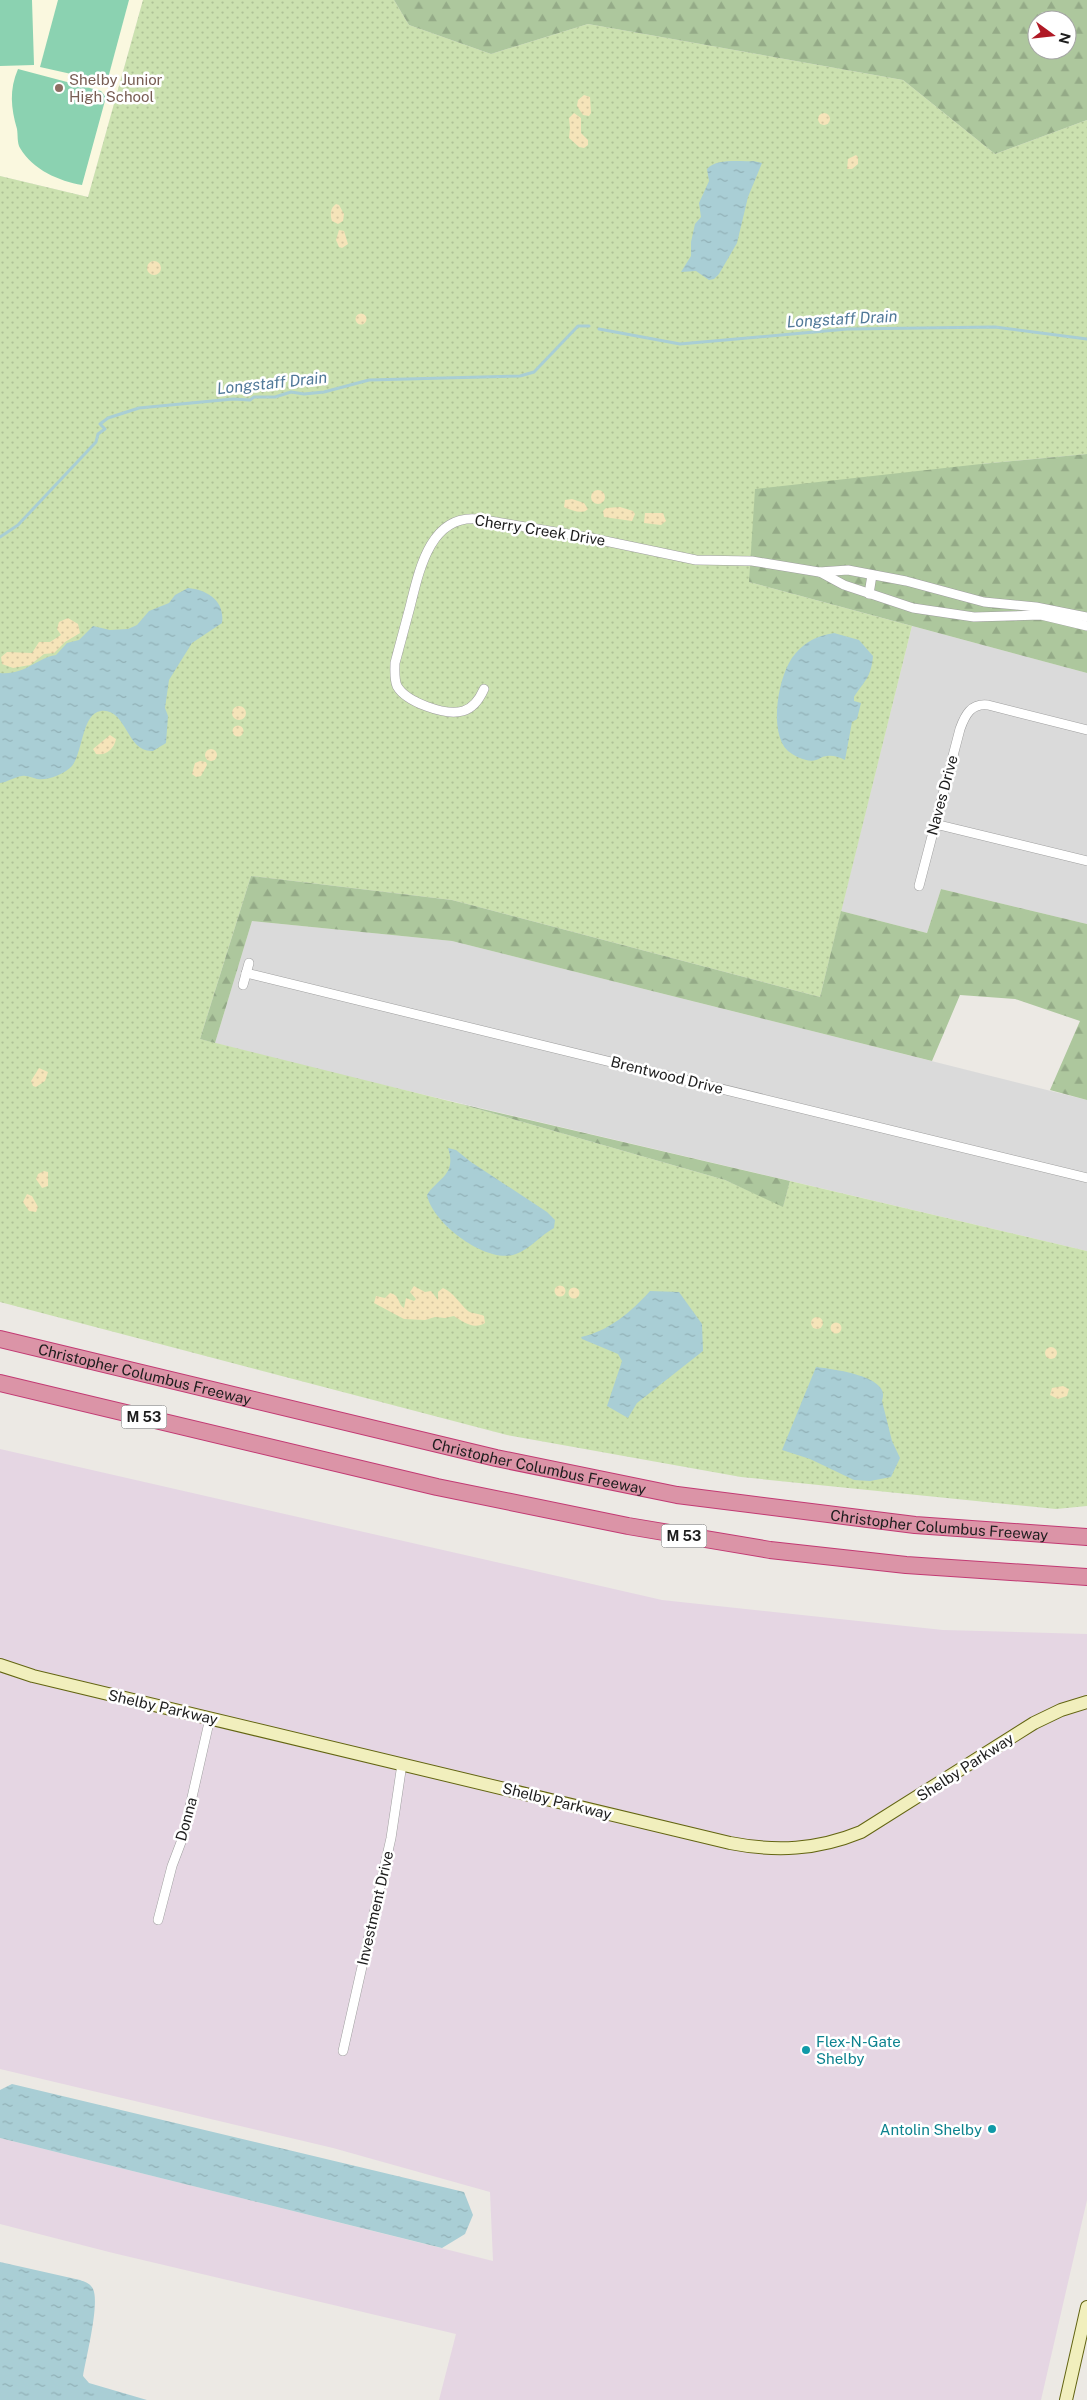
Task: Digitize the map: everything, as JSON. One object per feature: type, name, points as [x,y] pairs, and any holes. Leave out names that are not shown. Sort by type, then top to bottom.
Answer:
[{"type":"highway","name":"Christopher Columbus Freeway","points":[[0,1339],[496,1458],[677,1495],[915,1525],[1087,1537]]},
{"type":"highway","name":"M 53","points":[[0,1383],[437,1487],[628,1526],[809,1554],[906,1564],[1087,1577]]},
{"type":"street","name":"Cherry Creek Drive","points":[[484,689],[480,698],[470,708],[454,712],[414,702],[407,698],[396,684],[395,662],[423,559],[438,535],[459,520],[478,519],[586,537],[696,560],[752,560],[819,572],[848,570],[906,581],[984,602],[1042,612],[1087,617]]},
{"type":"street","name":"Cherry Creek Drive","points":[[819,572],[844,585],[913,608],[974,618],[1042,612],[1087,626]]},
{"type":"street","points":[[869,594],[872,575]]},
{"type":"street","name":"Naves Drive","points":[[919,886],[963,718],[971,708],[979,705],[988,705],[1087,730]]},
{"type":"street","points":[[935,824],[1087,861]]},
{"type":"street","points":[[243,984],[249,963]]},
{"type":"street","name":"Brentwood Drive","points":[[246,973],[1087,1178]]},
{"type":"street","name":"Shelby Parkway","points":[[0,1665],[33,1676],[756,1848],[797,1849],[837,1841],[872,1827],[1034,1723],[1061,1710],[1087,1702]]},
{"type":"street","name":"Donna","points":[[158,1920],[172,1866],[183,1837],[210,1718]]},
{"type":"street","name":"Investment Drive","points":[[342,2051],[391,1838],[402,1764]]},
{"type":"street","points":[[1066,2400],[1087,2307]]},
{"type":"shaded area","name":"Shelby Junior High School","points":[[0,0],[143,0],[88,197],[0,176]]},
{"type":"shaded area","points":[[912,626],[1087,673],[1087,924],[941,889],[927,933],[841,911]]},
{"type":"shaded area","points":[[252,921],[452,941],[1087,1100],[1087,1251],[328,1072],[215,1043]]},
{"type":"shaded area","points":[[0,1449],[662,1600],[943,1630],[1087,1634],[1087,2200],[1041,2400],[439,2400],[456,2334],[113,2253],[0,2224],[0,2138],[493,2261],[490,2192],[333,2148],[0,2069]]},
{"type":"green space","points":[[0,0],[32,0],[34,65],[0,66]]},
{"type":"green space","points":[[58,0],[129,0],[107,82],[40,67]]},
{"type":"green space","points":[[143,0],[394,0],[409,25],[491,54],[588,24],[903,80],[995,154],[1087,120],[1087,454],[981,464],[749,582],[912,626],[820,997],[452,900],[251,876],[200,1039],[457,1103],[725,1180],[783,1206],[790,1181],[1087,1251],[1087,1506],[1056,1509],[741,1477],[507,1435],[0,1302],[0,176],[88,197]]},
{"type":"green space","points":[[394,0],[1087,0],[1087,120],[995,154],[903,80],[588,24],[491,54],[409,25]]},
{"type":"green space","points":[[18,69],[101,91],[106,97],[82,185],[64,181],[47,173],[25,156],[20,148],[12,99],[13,84]]},
{"type":"green space","points":[[1087,454],[1087,673],[749,582],[755,489]]},
{"type":"green space","points":[[251,876],[452,900],[820,997],[841,911],[927,933],[941,889],[1087,924],[1087,1100],[1050,1090],[1080,1021],[1015,999],[960,995],[932,1061],[452,941],[252,921],[215,1043],[200,1039]]},
{"type":"green space","points":[[457,1103],[790,1181],[783,1207],[725,1180]]},
{"type":"sand","points":[[584,95],[590,97],[591,113],[589,116],[583,115],[577,106],[578,100]]},
{"type":"sand","points":[[574,113],[581,118],[581,133],[588,140],[588,145],[584,148],[579,147],[569,138],[569,118]]},
{"type":"sand","points":[[822,113],[826,113],[830,119],[826,125],[822,125],[818,121],[818,117]]},
{"type":"sand","points":[[856,155],[858,157],[858,164],[852,169],[847,169],[848,159]]},
{"type":"sand","points":[[336,204],[339,205],[344,214],[343,221],[338,224],[332,221],[331,216]]},
{"type":"sand","points":[[339,230],[344,231],[348,244],[342,248],[339,247],[336,240]]},
{"type":"sand","points":[[151,261],[157,261],[161,268],[157,275],[151,275],[147,271],[147,265]]},
{"type":"sand","points":[[359,314],[363,314],[366,319],[365,323],[359,324],[356,321],[356,317]]},
{"type":"sand","points":[[598,490],[603,492],[605,497],[603,502],[598,504],[593,502],[591,497],[593,492]]},
{"type":"sand","points":[[572,499],[584,503],[588,509],[580,512],[564,507],[565,500]]},
{"type":"sand","points":[[620,507],[633,511],[635,514],[632,521],[604,517],[603,511],[606,508]]},
{"type":"sand","points":[[645,513],[663,513],[666,521],[661,525],[644,523]]},
{"type":"sand","points":[[68,618],[78,624],[80,633],[65,642],[54,653],[44,654],[30,665],[13,668],[2,664],[1,657],[7,652],[32,653],[39,642],[50,642],[61,635],[57,629],[59,622]]},
{"type":"sand","points":[[239,706],[244,708],[246,713],[244,718],[239,720],[234,718],[232,713],[234,708]]},
{"type":"sand","points":[[238,725],[244,731],[238,737],[232,731]]},
{"type":"sand","points":[[110,735],[116,739],[111,749],[103,754],[96,754],[93,749]]},
{"type":"sand","points":[[209,749],[213,749],[217,755],[213,761],[209,761],[205,757],[205,753]]},
{"type":"sand","points":[[200,761],[206,762],[207,765],[201,776],[196,777],[192,774],[195,763]]},
{"type":"sand","points":[[39,1068],[48,1072],[45,1081],[36,1087],[33,1086],[31,1081]]},
{"type":"sand","points":[[44,1171],[48,1172],[48,1186],[42,1188],[36,1179],[38,1174]]},
{"type":"sand","points":[[27,1194],[32,1196],[38,1207],[36,1212],[29,1211],[23,1202]]},
{"type":"sand","points":[[560,1285],[566,1291],[560,1297],[554,1291]]},
{"type":"sand","points":[[414,1286],[425,1292],[431,1291],[438,1300],[438,1292],[443,1288],[447,1290],[468,1311],[484,1316],[485,1323],[477,1326],[465,1323],[454,1316],[445,1318],[435,1317],[425,1320],[404,1319],[374,1303],[376,1296],[385,1298],[390,1293],[397,1297],[404,1308],[406,1298],[414,1301],[416,1299],[410,1292]]},
{"type":"sand","points":[[574,1287],[580,1293],[574,1299],[568,1293]]},
{"type":"sand","points":[[819,1317],[822,1318],[822,1328],[815,1329],[812,1328],[811,1321],[812,1318]]},
{"type":"sand","points":[[836,1322],[842,1328],[836,1334],[830,1328]]},
{"type":"sand","points":[[1049,1347],[1053,1347],[1057,1353],[1053,1359],[1049,1359],[1045,1355],[1045,1351]]},
{"type":"sand","points":[[1063,1386],[1069,1389],[1067,1396],[1058,1399],[1050,1395],[1052,1388]]},
{"type":"water","points":[[753,161],[762,163],[748,197],[737,243],[719,274],[714,279],[709,280],[696,271],[681,272],[691,256],[691,242],[695,224],[701,217],[699,203],[709,181],[707,169],[716,163]]},
{"type":"water","points":[[188,588],[202,591],[214,598],[221,609],[222,623],[192,643],[169,680],[165,708],[168,716],[166,743],[153,751],[144,750],[137,745],[116,716],[110,712],[101,711],[95,713],[90,718],[76,760],[69,769],[51,778],[37,779],[24,776],[0,783],[0,673],[17,672],[56,655],[67,643],[79,640],[93,626],[110,630],[128,629],[137,625],[149,611],[169,603],[175,595]]},
{"type":"water","points":[[834,633],[859,640],[873,656],[871,669],[854,697],[854,701],[861,703],[857,719],[852,722],[845,760],[836,756],[824,756],[813,761],[805,760],[788,751],[778,731],[777,717],[780,688],[789,663],[799,649],[812,640]]},
{"type":"water","points":[[448,1148],[456,1150],[547,1212],[555,1220],[554,1228],[521,1252],[504,1256],[476,1248],[463,1239],[439,1218],[431,1206],[427,1195],[448,1170],[450,1157]]},
{"type":"water","points":[[650,1291],[679,1292],[702,1324],[703,1351],[637,1403],[628,1418],[607,1406],[622,1361],[618,1354],[581,1337],[601,1330],[619,1320]]},
{"type":"water","points":[[816,1367],[859,1375],[879,1385],[883,1392],[882,1401],[892,1441],[900,1458],[891,1477],[870,1481],[854,1480],[810,1459],[782,1450]]},
{"type":"water","points":[[12,2084],[464,2192],[473,2215],[465,2234],[442,2248],[0,2138],[0,2090]]},
{"type":"water","points":[[0,2262],[80,2280],[90,2285],[95,2296],[95,2306],[83,2376],[89,2383],[147,2400],[0,2400]]},
{"type":"waterway","name":"Longstaff Drain","points":[[0,537],[18,525],[96,442],[98,434],[105,429],[100,424],[108,418],[139,408],[233,399],[250,400],[254,397],[275,397],[291,392],[304,394],[324,392],[369,380],[520,376],[534,372],[578,326],[589,326]]},
{"type":"waterway","name":"Longstaff Drain","points":[[599,329],[680,344],[847,329],[995,327],[1087,339]]},
{"type":"place","name":"Shelby Junior High School","points":[[59,88]]},
{"type":"place","name":"Flex-N-Gate Shelby","points":[[806,2050]]},
{"type":"place","name":"Antolin Shelby","points":[[992,2129]]}]
